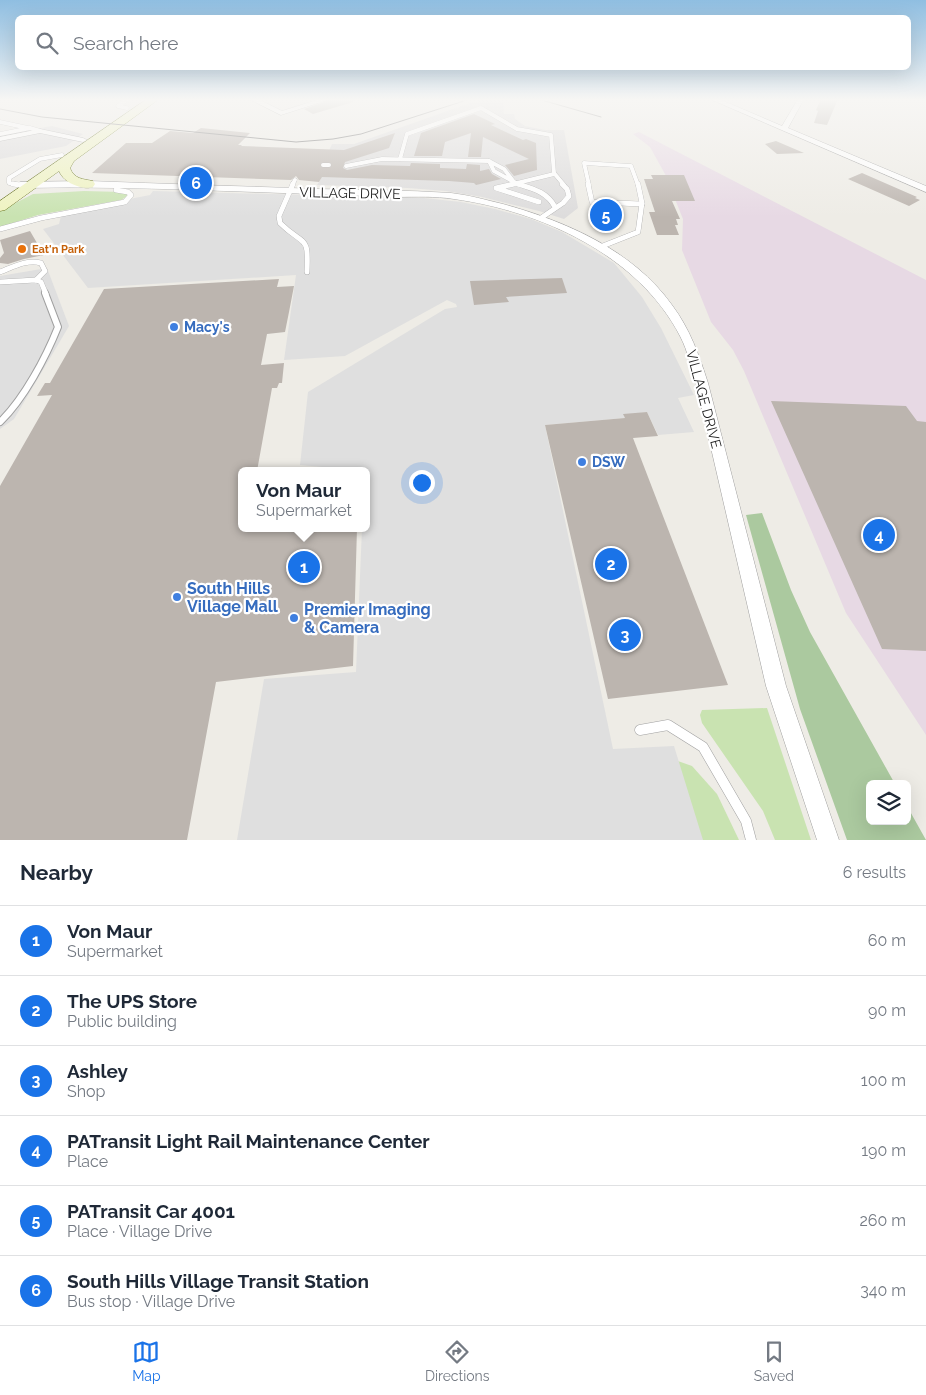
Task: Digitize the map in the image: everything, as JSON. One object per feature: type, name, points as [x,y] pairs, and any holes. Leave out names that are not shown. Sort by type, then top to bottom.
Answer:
[{"type":"street","points":[[74,138],[83,140]]},
{"type":"street","points":[[0,207],[65,158],[95,138]]},
{"type":"street","points":[[806,138],[926,189]]},
{"type":"street","points":[[0,197],[29,185],[65,158],[83,140]]},
{"type":"street","points":[[65,158],[64,168],[66,176],[75,181],[89,184]]},
{"type":"street","name":"VILLAGE DRIVE","points":[[29,185],[89,184],[161,188]]},
{"type":"street","name":"VILLAGE DRIVE","points":[[29,185],[116,190],[292,186],[453,196],[483,201],[541,218],[600,247],[628,266],[647,283],[669,308],[687,337],[702,384],[776,686],[828,840]]},
{"type":"lane","points":[[400,159],[406,138]]},
{"type":"lane","points":[[541,218],[567,200],[569,191],[554,174],[551,138]]},
{"type":"lane","points":[[29,185],[9,183],[9,178],[36,160],[47,156],[65,158]]},
{"type":"lane","points":[[346,166],[374,159],[490,162],[498,164],[512,177],[514,183]]},
{"type":"lane","points":[[600,247],[638,232],[637,225],[642,212],[642,204],[631,166],[584,163],[592,202],[642,204]]},
{"type":"lane","points":[[323,165],[329,165]]},
{"type":"lane","points":[[539,202],[496,188],[554,174]]},
{"type":"lane","points":[[514,183],[544,192],[553,199],[555,207]]},
{"type":"lane","points":[[292,186],[279,216],[280,223],[305,242],[308,249],[306,272]]},
{"type":"lane","points":[[0,229],[41,218],[125,202],[131,194],[116,190]]},
{"type":"lane","points":[[0,272],[37,261],[41,263],[46,271],[36,280]]},
{"type":"lane","points":[[0,282],[36,280],[41,282],[58,327],[22,394],[6,418],[0,422]]},
{"type":"lane","points":[[640,730],[668,724],[703,747],[746,821],[751,840]]},
{"type":"shaded area","points":[[0,138],[77,138],[66,146],[0,159]]},
{"type":"shaded area","points":[[370,138],[565,138],[578,208],[564,219],[482,197],[446,191],[317,185],[321,179],[316,179],[332,144],[354,144]]},
{"type":"shaded area","points":[[638,138],[651,138],[926,280],[926,735],[846,613],[744,371],[733,350],[711,322],[682,250],[683,219],[665,174],[650,147]]},
{"type":"shaded area","points":[[153,191],[424,198],[461,202],[531,219],[562,232],[614,263],[642,297],[661,328],[694,395],[678,398],[694,432],[658,435],[647,412],[624,415],[625,418],[545,425],[613,749],[674,746],[703,840],[237,840],[264,679],[356,672],[362,532],[370,532],[370,467],[300,465],[308,392],[445,309],[457,307],[456,304],[447,300],[345,356],[284,360],[296,275],[88,288],[43,229],[59,224],[62,212],[150,195]]},
{"type":"shaded area","points":[[47,268],[69,326],[14,419],[0,429],[0,276]]},
{"type":"green space","points":[[84,191],[122,192],[129,195],[121,200],[38,215],[0,227],[0,211],[33,194]]},
{"type":"green space","points":[[762,513],[791,590],[810,632],[893,780],[866,780],[866,825],[911,825],[911,813],[926,840],[847,840],[800,709],[746,515]]},
{"type":"green space","points":[[767,708],[811,840],[775,840],[763,811],[702,723],[700,715],[702,710]]},
{"type":"green space","points":[[675,760],[692,766],[717,794],[739,840],[698,840]]},
{"type":"building","points":[[159,138],[245,138],[238,145],[344,150],[379,138],[393,138],[389,148],[345,162],[343,168],[347,170],[372,165],[410,166],[411,163],[440,164],[440,168],[466,169],[467,164],[480,165],[480,171],[489,169],[492,174],[501,179],[476,185],[474,183],[449,181],[322,177],[319,182],[299,180],[296,176],[291,180],[92,173],[126,143],[152,143]]},
{"type":"building","points":[[419,138],[456,138],[445,142],[442,156],[414,156]]},
{"type":"building","points":[[470,138],[483,138],[481,157],[468,157]]},
{"type":"building","points":[[486,138],[519,138],[536,143],[537,170],[514,176],[505,165],[529,159]]},
{"type":"building","points":[[776,141],[804,153],[777,154],[765,144]]},
{"type":"building","points":[[862,173],[920,200],[909,206],[848,179]]},
{"type":"building","points":[[651,175],[684,175],[695,201],[672,201],[680,219],[676,219],[678,225],[675,225],[679,235],[657,235],[649,212],[655,212],[644,179],[653,179]]},
{"type":"building","name":"Eat'n Park","points":[[30,231],[44,255],[8,264],[0,263],[0,258],[4,253],[0,240]]},
{"type":"building","points":[[562,278],[567,293],[506,297],[509,302],[474,305],[470,281]]},
{"type":"building","name":"South Hills Village Mall","points":[[279,279],[277,287],[294,286],[285,332],[267,334],[261,365],[284,363],[282,383],[279,383],[277,388],[272,388],[258,467],[238,467],[238,532],[357,532],[353,666],[216,682],[187,840],[0,840],[0,486],[52,395],[37,396],[45,383],[50,383],[104,289]]},
{"type":"building","points":[[771,401],[906,406],[917,421],[926,422],[926,651],[882,649]]},
{"type":"building","points":[[647,412],[658,436],[633,438],[728,685],[608,699],[545,425],[625,418],[623,414]]},
{"type":"tram line","points":[[257,138],[296,142],[337,138]]},
{"type":"place","name":"South Hills Village Transit Station","points":[[196,183]]},
{"type":"place","name":"PATransit Car 4001","points":[[606,215]]},
{"type":"place","name":"Eat'n Park","points":[[22,249]]},
{"type":"place","name":"Macy's","points":[[174,327]]},
{"type":"place","name":"DSW","points":[[582,462]]},
{"type":"place","name":"PATransit Light Rail Maintenance Center","points":[[879,535]]},
{"type":"place","name":"The UPS Store","points":[[611,564]]},
{"type":"place","name":"Von Maur","points":[[304,567]]},
{"type":"place","name":"South Hills Village Mall","points":[[177,597]]},
{"type":"place","name":"Premier Imaging & Camera","points":[[294,618]]},
{"type":"place","name":"Ashley","points":[[625,635]]}]
